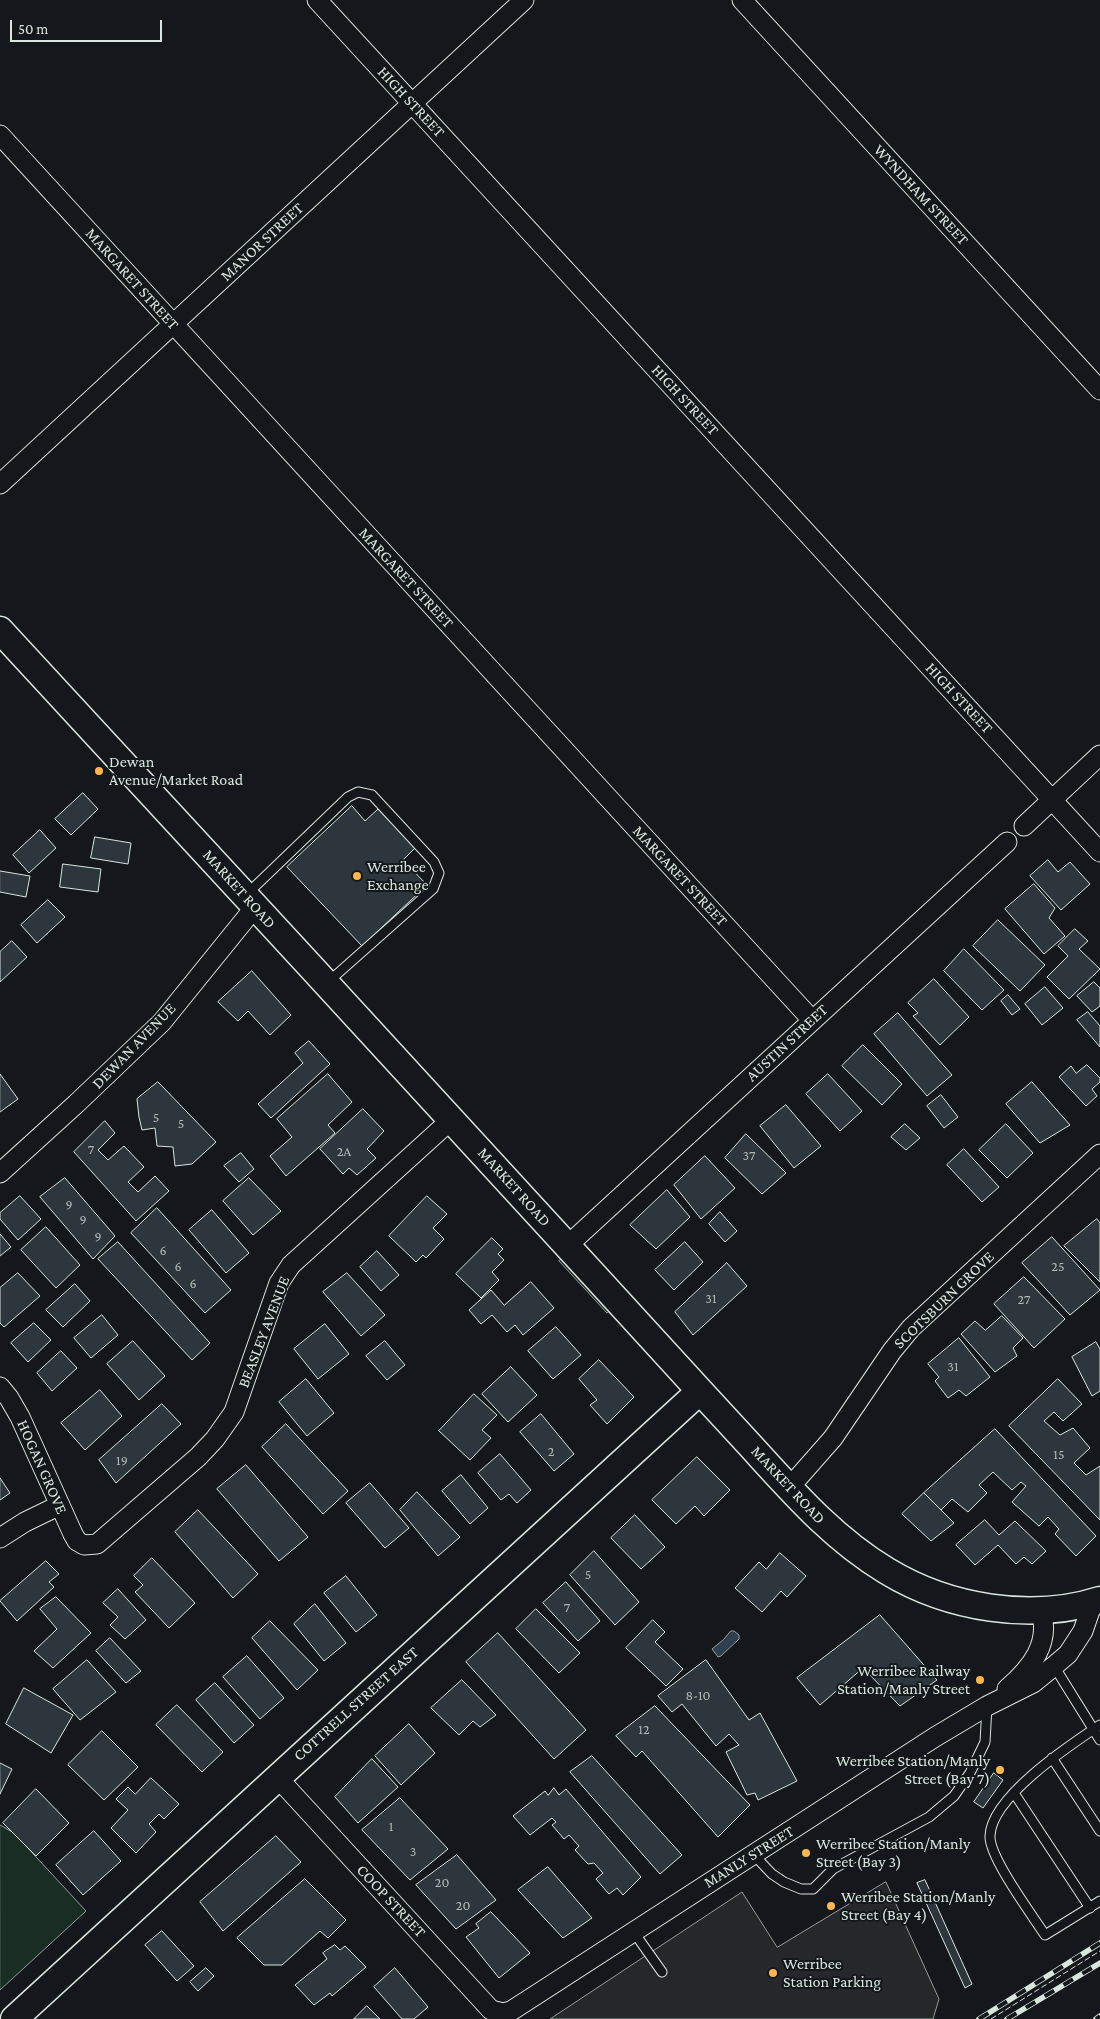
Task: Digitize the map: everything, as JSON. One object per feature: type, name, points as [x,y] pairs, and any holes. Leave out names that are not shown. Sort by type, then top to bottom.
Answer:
[{"type":"street","name":"HIGH STREET","points":[[317,0],[1100,852]]},
{"type":"street","name":"MANOR STREET","points":[[0,484],[524,0]]},
{"type":"street","name":"WYNDHAM STREET","points":[[742,0],[1100,390]]},
{"type":"street","name":"MARGARET STREET","points":[[0,135],[812,1020]]},
{"type":"street","name":"MARKET ROAD","points":[[0,630],[823,1524],[841,1540],[891,1574],[938,1594],[965,1602],[992,1608],[1041,1610],[1066,1608],[1096,1601]]},
{"type":"street","points":[[1024,826],[1100,755]]},
{"type":"street","name":"AUSTIN STREET","points":[[567,1246],[1007,842]]},
{"type":"street","name":"DEWAN AVENUE","points":[[0,1172],[76,1104],[162,1022],[250,902]]},
{"type":"street","name":"BEASLEY AVENUE","points":[[84,1545],[97,1544],[102,1540],[215,1439],[234,1412],[270,1305],[284,1273],[452,1119]]},
{"type":"street","name":"SCOTSBURN GROVE","points":[[790,1488],[833,1438],[892,1351],[911,1328],[1100,1154]]},
{"type":"street","name":"HOGAN GROVE","points":[[0,1387],[20,1417],[73,1534],[77,1541],[84,1545]]},
{"type":"street","name":"COTTRELL STREET EAST","points":[[14,2019],[700,1390]]},
{"type":"street","points":[[0,1538],[25,1522],[60,1505]]},
{"type":"street","name":"MANLY STREET","points":[[506,2014],[934,1737],[987,1706],[1033,1683],[1068,1654],[1083,1631],[1096,1601]]},
{"type":"street","name":"MANLY STREET","points":[[987,1706],[1025,1673],[1032,1663],[1040,1647],[1044,1631],[1041,1610]]},
{"type":"street","name":"COOP STREET","points":[[277,1777],[491,2010],[506,2014]]},
{"type":"lane","points":[[250,902],[348,797],[358,792],[372,796],[434,862],[439,873],[433,889],[326,984]]},
{"type":"lane","points":[[1054,1666],[1097,1727],[1100,1740]]},
{"type":"lane","points":[[754,1855],[772,1874],[784,1882],[801,1890],[813,1888],[833,1869],[929,1817],[954,1796],[970,1773],[985,1742],[987,1706]]},
{"type":"lane","points":[[1097,1727],[1030,1775],[994,1820],[990,1836],[994,1854],[1045,1936],[1100,1901]]},
{"type":"lane","points":[[1052,1758],[1100,1831]]},
{"type":"lane","points":[[1014,1793],[1090,1908]]},
{"type":"lane","points":[[633,1931],[662,1972]]},
{"type":"green space","points":[[0,1825],[14,1833],[86,1911],[0,1990]]},
{"type":"shaded area","points":[[564,1257],[612,1309],[607,1313],[559,1261]]},
{"type":"shaded area","name":"Werribee Station Parking","points":[[886,1882],[939,1999],[933,2019],[550,2019],[742,1892],[777,1947]]},
{"type":"water","points":[[731,1631],[739,1635],[739,1639],[718,1657],[712,1649]]},
{"type":"building","points":[[83,793],[98,809],[71,835],[55,819]]},
{"type":"building","name":"Werribee Exchange","points":[[352,806],[365,821],[378,809],[415,848],[403,860],[427,885],[362,946],[287,867]]},
{"type":"building","points":[[40,830],[56,848],[29,873],[13,855]]},
{"type":"building","points":[[95,837],[131,843],[128,864],[91,858]]},
{"type":"building","points":[[1048,860],[1058,872],[1070,862],[1090,884],[1061,910],[1030,876]]},
{"type":"building","points":[[63,864],[101,869],[98,892],[60,887]]},
{"type":"building","points":[[0,871],[30,876],[26,897],[0,892]]},
{"type":"building","points":[[1034,884],[1055,908],[1049,918],[1065,936],[1044,954],[1005,909]]},
{"type":"building","points":[[48,900],[65,917],[37,943],[21,925]]},
{"type":"building","points":[[998,920],[1045,965],[1020,991],[973,946]]},
{"type":"building","points":[[1075,929],[1088,941],[1079,949],[1100,969],[1069,999],[1047,977],[1068,956],[1058,946]]},
{"type":"building","points":[[12,941],[27,957],[0,982],[0,952]]},
{"type":"building","points":[[964,949],[1004,990],[982,1010],[944,971]]},
{"type":"building","points":[[252,971],[291,1015],[270,1035],[248,1011],[238,1021],[218,1002]]},
{"type":"building","points":[[934,979],[969,1017],[940,1045],[913,1016],[918,1013],[908,1003]]},
{"type":"building","points":[[1094,982],[1100,988],[1100,1006],[1092,1012],[1077,996]]},
{"type":"building","points":[[1045,987],[1063,1008],[1042,1025],[1025,1004]]},
{"type":"building","points":[[1008,995],[1020,1009],[1012,1015],[1001,1001]]},
{"type":"building","points":[[1088,1012],[1100,1026],[1100,1047],[1077,1020]]},
{"type":"building","points":[[898,1013],[952,1075],[927,1096],[874,1034]]},
{"type":"building","points":[[309,1041],[330,1064],[271,1118],[258,1104],[303,1063],[295,1053]]},
{"type":"building","points":[[863,1045],[902,1084],[882,1105],[842,1066]]},
{"type":"building","points":[[1087,1065],[1100,1078],[1100,1082],[1092,1089],[1097,1096],[1086,1106],[1059,1077],[1071,1066],[1076,1073]]},
{"type":"building","points":[[0,1074],[18,1099],[0,1112]]},
{"type":"building","points":[[328,1074],[352,1102],[328,1125],[335,1133],[286,1176],[270,1156],[292,1137],[277,1119]]},
{"type":"building","points":[[828,1074],[862,1111],[840,1131],[806,1094]]},
{"type":"building","points":[[158,1082],[216,1142],[192,1164],[175,1166],[173,1147],[157,1146],[155,1128],[142,1130],[137,1099]]},
{"type":"building","points":[[1032,1082],[1070,1125],[1040,1143],[1006,1104]]},
{"type":"building","points":[[941,1095],[958,1117],[944,1128],[927,1106]]},
{"type":"building","points":[[786,1105],[821,1146],[794,1168],[760,1126]]},
{"type":"building","points":[[363,1109],[384,1131],[367,1149],[376,1158],[357,1175],[349,1168],[343,1174],[320,1149]]},
{"type":"building","points":[[105,1121],[115,1133],[98,1150],[108,1160],[124,1146],[144,1167],[128,1182],[138,1192],[155,1176],[169,1191],[136,1221],[74,1152]]},
{"type":"building","points":[[905,1124],[920,1138],[906,1150],[891,1137]]},
{"type":"building","points":[[1006,1124],[1033,1153],[1007,1178],[979,1150]]},
{"type":"building","points":[[746,1134],[786,1173],[762,1194],[725,1158]]},
{"type":"building","points":[[964,1149],[999,1187],[982,1202],[947,1165]]},
{"type":"building","points":[[241,1153],[254,1169],[239,1182],[224,1166]]},
{"type":"building","points":[[705,1156],[735,1188],[701,1219],[674,1185]]},
{"type":"building","points":[[65,1178],[115,1236],[93,1259],[40,1197]]},
{"type":"building","points":[[249,1178],[281,1211],[253,1235],[223,1201]]},
{"type":"building","points":[[667,1190],[690,1217],[656,1249],[630,1225]]},
{"type":"building","points":[[20,1196],[41,1219],[18,1240],[0,1219],[0,1213]]},
{"type":"building","points":[[427,1196],[447,1214],[433,1228],[444,1239],[426,1258],[423,1255],[416,1262],[389,1236]]},
{"type":"building","points":[[157,1208],[231,1290],[205,1313],[131,1233]]},
{"type":"building","points":[[212,1210],[249,1253],[226,1273],[189,1230]]},
{"type":"building","points":[[720,1212],[737,1231],[725,1242],[709,1224]]},
{"type":"building","points":[[1097,1219],[1100,1223],[1100,1282],[1064,1246]]},
{"type":"building","points":[[46,1227],[80,1265],[56,1288],[21,1250]]},
{"type":"building","points":[[0,1234],[11,1247],[0,1256]]},
{"type":"building","points":[[1052,1237],[1100,1290],[1070,1315],[1022,1263]]},
{"type":"building","points":[[492,1238],[503,1249],[498,1254],[504,1260],[492,1272],[499,1280],[481,1298],[456,1274]]},
{"type":"building","points":[[118,1242],[210,1343],[192,1360],[98,1259]]},
{"type":"building","points":[[685,1242],[703,1262],[674,1290],[655,1270]]},
{"type":"building","points":[[377,1251],[399,1275],[381,1291],[360,1267]]},
{"type":"building","points":[[727,1263],[747,1286],[693,1335],[675,1312]]},
{"type":"building","points":[[18,1273],[40,1296],[4,1327],[0,1323],[0,1288]]},
{"type":"building","points":[[347,1273],[385,1315],[361,1336],[323,1292]]},
{"type":"building","points":[[1024,1277],[1065,1319],[1034,1348],[994,1304]]},
{"type":"building","points":[[531,1282],[554,1308],[523,1335],[515,1325],[507,1332],[492,1315],[481,1324],[469,1310],[491,1290],[504,1305]]},
{"type":"building","points":[[75,1284],[90,1301],[63,1327],[46,1310]]},
{"type":"building","points":[[102,1315],[118,1335],[91,1358],[74,1338]]},
{"type":"building","points":[[1002,1316],[1023,1338],[1013,1348],[1017,1356],[995,1372],[961,1334],[975,1321],[985,1330]]},
{"type":"building","points":[[34,1323],[51,1340],[28,1362],[11,1343]]},
{"type":"building","points":[[325,1324],[349,1354],[318,1379],[294,1349]]},
{"type":"building","points":[[556,1327],[581,1355],[553,1379],[528,1351]]},
{"type":"building","points":[[959,1338],[990,1377],[966,1396],[959,1390],[948,1398],[935,1381],[939,1377],[928,1364]]},
{"type":"building","points":[[133,1341],[165,1376],[139,1400],[107,1364]]},
{"type":"building","points":[[385,1341],[405,1365],[387,1380],[366,1356]]},
{"type":"building","points":[[1096,1342],[1100,1349],[1100,1391],[1092,1396],[1072,1357]]},
{"type":"building","points":[[61,1351],[77,1368],[52,1391],[37,1373]]},
{"type":"building","points":[[599,1360],[634,1397],[607,1424],[590,1405],[597,1400],[579,1379]]},
{"type":"building","points":[[511,1367],[537,1395],[508,1422],[482,1394]]},
{"type":"building","points":[[306,1379],[334,1413],[307,1436],[279,1402]]},
{"type":"building","points":[[1058,1379],[1082,1404],[1063,1421],[1054,1412],[1044,1421],[1060,1435],[1073,1428],[1090,1448],[1074,1463],[1086,1475],[1100,1466],[1100,1520],[1009,1426]]},
{"type":"building","points":[[100,1390],[122,1416],[85,1450],[61,1423]]},
{"type":"building","points":[[474,1394],[497,1415],[482,1430],[491,1438],[470,1460],[439,1431]]},
{"type":"building","points":[[162,1404],[181,1424],[116,1483],[99,1460]]},
{"type":"building","points":[[541,1414],[574,1454],[554,1471],[520,1432]]},
{"type":"building","points":[[286,1424],[348,1491],[323,1514],[262,1447]]},
{"type":"building","points":[[995,1429],[1096,1536],[1076,1556],[1055,1534],[1059,1529],[1048,1517],[1039,1526],[1012,1502],[1026,1486],[1021,1482],[1012,1490],[993,1472],[979,1485],[987,1493],[968,1512],[952,1499],[941,1510],[924,1493]]},
{"type":"building","points":[[500,1454],[531,1490],[517,1503],[509,1494],[501,1500],[478,1473]]},
{"type":"building","points":[[697,1457],[730,1490],[704,1516],[695,1506],[676,1524],[652,1500]]},
{"type":"building","points":[[246,1465],[308,1537],[279,1561],[217,1489]]},
{"type":"building","points":[[461,1475],[488,1508],[470,1524],[442,1491]]},
{"type":"building","points":[[0,1478],[10,1493],[0,1500]]},
{"type":"building","points":[[370,1483],[409,1528],[385,1548],[346,1503]]},
{"type":"building","points":[[417,1492],[460,1537],[438,1556],[400,1510]]},
{"type":"building","points":[[924,1493],[954,1523],[931,1541],[902,1514]]},
{"type":"building","points":[[198,1510],[258,1574],[233,1598],[175,1532]]},
{"type":"building","points":[[635,1515],[665,1547],[641,1569],[611,1538]]},
{"type":"building","points":[[985,1520],[999,1535],[1015,1521],[1046,1551],[1032,1564],[1024,1557],[1016,1564],[998,1545],[975,1565],[956,1545]]},
{"type":"building","points":[[594,1551],[639,1602],[615,1625],[570,1575]]},
{"type":"building","points":[[780,1553],[806,1576],[787,1597],[781,1591],[762,1612],[735,1588],[759,1562],[766,1569]]},
{"type":"building","points":[[152,1558],[195,1603],[169,1628],[135,1592],[143,1585],[134,1576]]},
{"type":"building","points":[[46,1561],[59,1574],[49,1582],[54,1587],[17,1621],[0,1601]]},
{"type":"building","points":[[346,1576],[377,1615],[356,1632],[324,1593]]},
{"type":"building","points":[[566,1582],[600,1621],[578,1641],[543,1603]]},
{"type":"building","points":[[118,1589],[146,1620],[125,1639],[110,1625],[118,1617],[103,1603]]},
{"type":"building","points":[[56,1597],[91,1633],[53,1668],[34,1651],[57,1629],[40,1609]]},
{"type":"building","points":[[315,1604],[346,1643],[324,1661],[294,1624]]},
{"type":"building","points":[[536,1609],[580,1653],[559,1673],[516,1629]]},
{"type":"building","points":[[880,1615],[937,1680],[900,1706],[863,1668],[820,1705],[797,1678]]},
{"type":"building","points":[[653,1620],[665,1632],[655,1642],[683,1669],[666,1686],[626,1648]]},
{"type":"building","points":[[270,1621],[318,1670],[297,1690],[252,1638]]},
{"type":"building","points":[[498,1633],[586,1730],[554,1759],[466,1662]]},
{"type":"building","points":[[110,1638],[141,1671],[126,1683],[96,1651]]},
{"type":"building","points":[[247,1656],[284,1698],[260,1719],[223,1677]]},
{"type":"building","points":[[87,1660],[116,1692],[80,1720],[53,1689]]},
{"type":"building","points":[[706,1660],[749,1720],[760,1713],[797,1781],[758,1800],[755,1793],[747,1795],[726,1752],[739,1745],[729,1734],[716,1746],[682,1704],[672,1712],[658,1696]]},
{"type":"building","points":[[462,1680],[496,1715],[480,1727],[473,1721],[459,1735],[431,1708]]},
{"type":"building","points":[[215,1683],[254,1725],[234,1743],[196,1700]]},
{"type":"building","points":[[24,1688],[73,1715],[51,1753],[6,1724]]},
{"type":"building","points":[[177,1705],[223,1752],[202,1772],[156,1725]]},
{"type":"building","points":[[655,1706],[750,1805],[718,1837],[642,1751],[636,1757],[616,1736]]},
{"type":"building","points":[[409,1724],[435,1753],[401,1785],[375,1756]]},
{"type":"building","points":[[102,1731],[138,1767],[104,1800],[68,1765]]},
{"type":"building","points":[[592,1756],[682,1855],[660,1874],[570,1772]]},
{"type":"building","points":[[372,1759],[398,1787],[358,1823],[335,1797]]},
{"type":"building","points":[[0,1763],[12,1769],[0,1794]]},
{"type":"building","points":[[994,1773],[1003,1780],[983,1808],[974,1802]]},
{"type":"building","points":[[151,1778],[179,1804],[164,1819],[159,1814],[149,1824],[156,1832],[136,1853],[111,1828],[128,1810],[116,1799],[128,1787],[135,1794]]},
{"type":"building","points":[[554,1788],[559,1795],[566,1789],[641,1877],[623,1895],[617,1888],[609,1894],[596,1879],[603,1873],[594,1863],[588,1864],[575,1850],[579,1846],[569,1835],[564,1839],[552,1825],[556,1822],[552,1818],[530,1835],[513,1816],[545,1791],[548,1795]]},
{"type":"building","points":[[36,1789],[69,1823],[36,1856],[3,1823]]},
{"type":"building","points":[[400,1798],[448,1849],[410,1880],[362,1830]]},
{"type":"building","points":[[94,1831],[121,1861],[83,1895],[56,1865]]},
{"type":"building","points":[[276,1836],[301,1862],[223,1931],[200,1902]]},
{"type":"building","points":[[457,1855],[496,1900],[456,1929],[416,1885]]},
{"type":"building","points":[[548,1867],[592,1918],[563,1938],[518,1890]]},
{"type":"building","points":[[305,1879],[346,1920],[328,1938],[320,1931],[282,1965],[264,1965],[237,1938]]},
{"type":"building","points":[[925,1880],[972,1984],[965,1988],[917,1883]]},
{"type":"building","points":[[491,1912],[530,1953],[499,1978],[466,1937],[479,1928],[476,1924]]},
{"type":"building","points":[[162,1931],[194,1966],[177,1981],[145,1945]]},
{"type":"building","points":[[335,1945],[340,1950],[345,1946],[366,1967],[332,1996],[330,1993],[314,2005],[295,1985],[327,1959],[323,1953]]},
{"type":"building","points":[[206,1968],[214,1976],[198,1991],[190,1982]]},
{"type":"building","points":[[395,1968],[428,2007],[414,2019],[402,2019],[374,1987]]},
{"type":"building","points":[[367,2006],[380,2019],[354,2019]]},
{"type":"railway","points":[[979,2019],[1100,1943]]},
{"type":"railway","points":[[1007,2019],[1100,1963]]},
{"type":"railway","points":[[1096,2019],[1100,2016]]},
{"type":"fence","points":[[991,2019],[1100,1951]]},
{"type":"place","name":"Dewan Avenue/Market Road","points":[[99,771]]},
{"type":"place","name":"Werribee Exchange","points":[[357,876]]},
{"type":"place","name":"Werribee Railway Station/Manly Street","points":[[980,1680]]},
{"type":"place","name":"Werribee Station/Manly Street (Bay 7)","points":[[1000,1770]]},
{"type":"place","name":"Werribee Station/Manly Street (Bay 3)","points":[[806,1853]]},
{"type":"place","name":"Werribee Station/Manly Street (Bay 4)","points":[[831,1906]]},
{"type":"place","name":"Werribee Station Parking","points":[[773,1973]]}]
